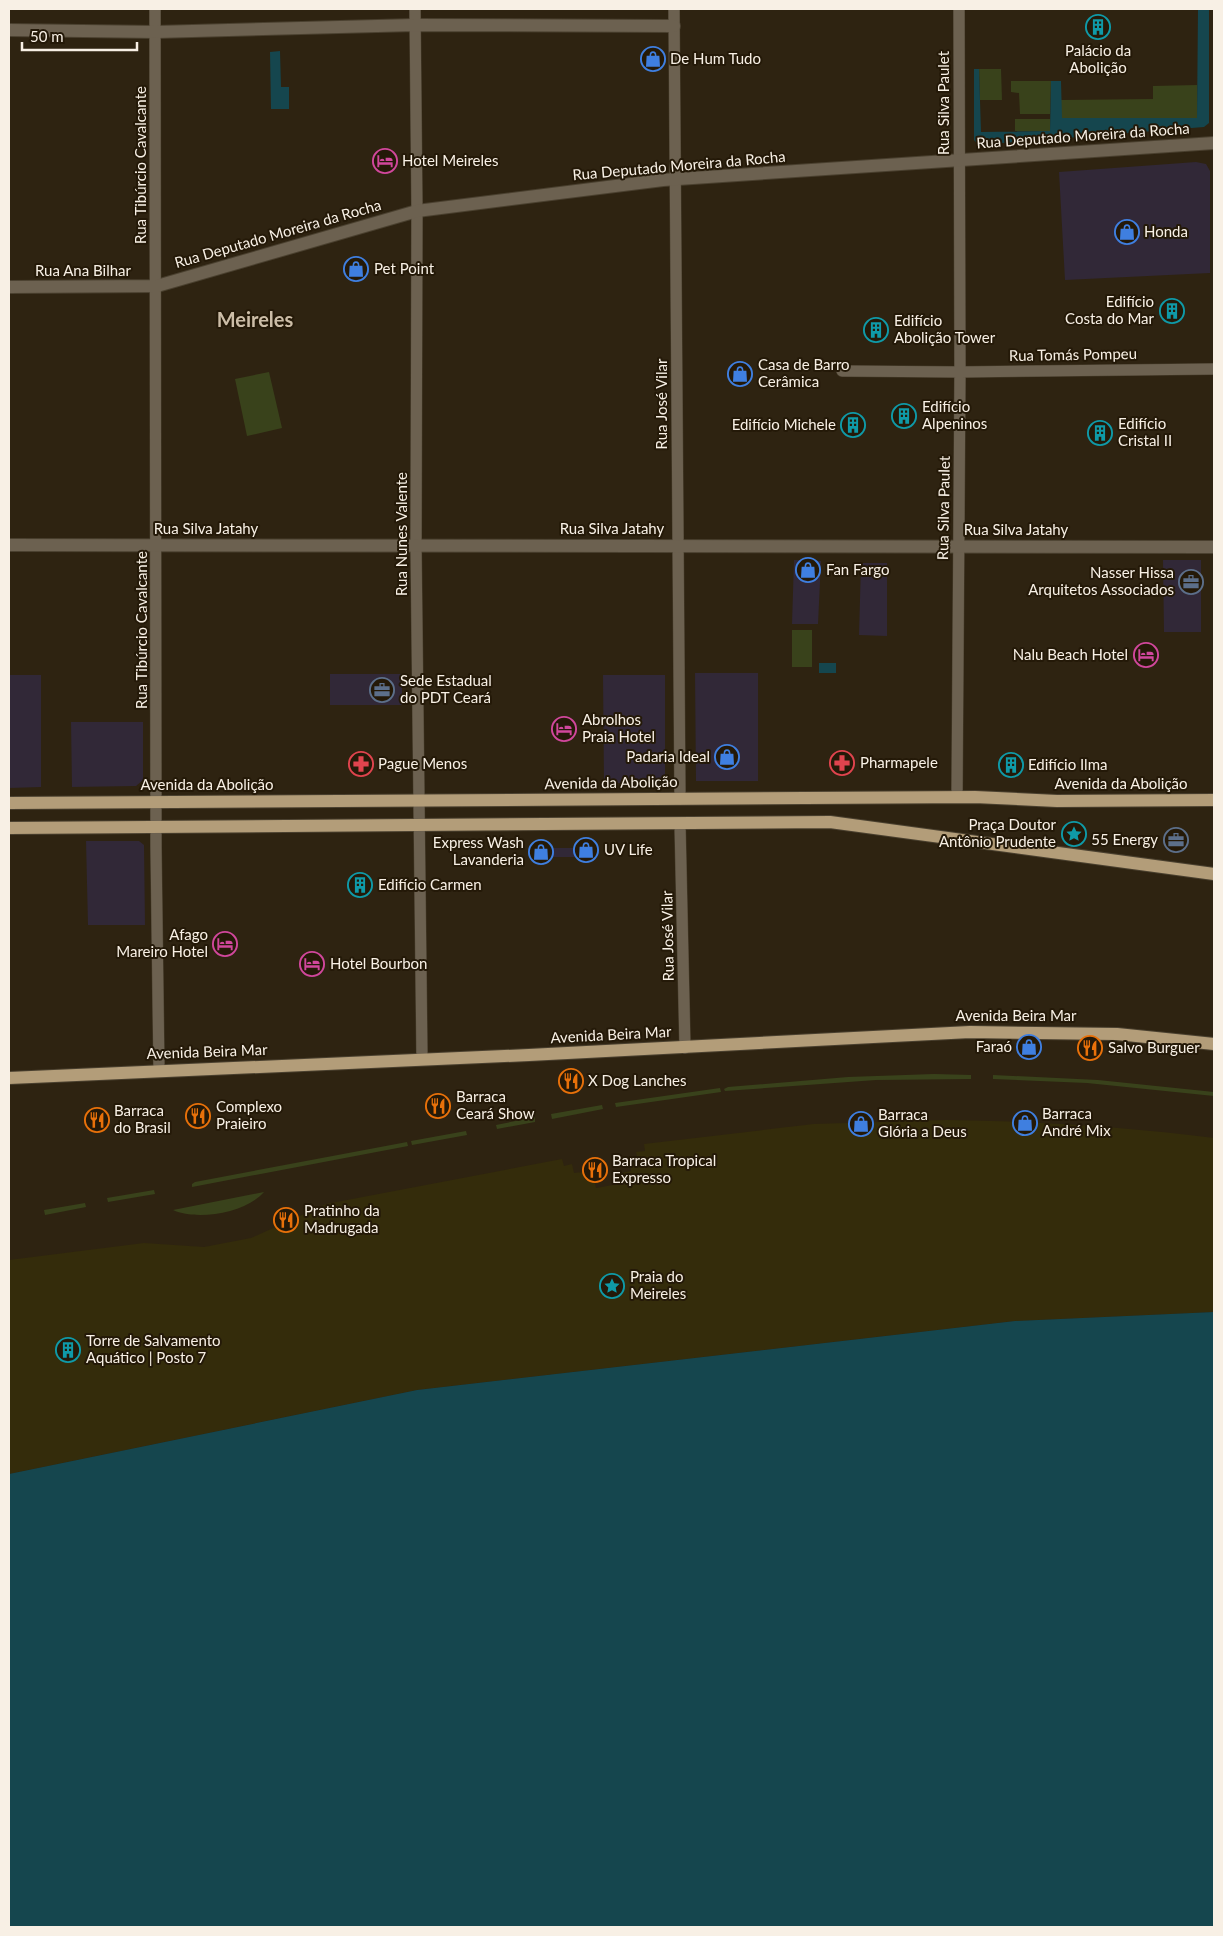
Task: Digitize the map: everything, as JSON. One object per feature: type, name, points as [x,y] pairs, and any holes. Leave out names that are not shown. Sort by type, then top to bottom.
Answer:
[{"type":"main road","name":"Avenida da Abolição","points":[[9,803],[957,798],[1057,801],[1214,800]]},
{"type":"main road","points":[[9,828],[830,822],[1214,874]]},
{"type":"main road","name":"Avenida Beira Mar","points":[[9,1078],[685,1048],[1014,1030],[1117,1034],[1214,1044]]},
{"type":"street","name":"Rua Tibúrcio Cavalcante","points":[[156,9],[156,828],[159,1071]]},
{"type":"street","name":"Rua Nunes Valente","points":[[415,9],[417,211],[416,545],[422,1059]]},
{"type":"street","name":"Rua José Vilar","points":[[674,9],[680,799]]},
{"type":"street","name":"Rua Silva Paulet","points":[[957,798],[960,372],[959,9]]},
{"type":"street","points":[[9,30],[156,32],[415,25],[674,26]]},
{"type":"street","name":"Rua Deputado Moreira da Rocha","points":[[157,286],[417,211],[676,180],[1214,143]]},
{"type":"street","name":"Rua Ana Bilhar","points":[[9,287],[157,286]]},
{"type":"street","name":"Rua Tomás Pompeu","points":[[842,371],[960,372],[1214,369]]},
{"type":"street","name":"Rua Silva Jatahy","points":[[9,545],[1214,547]]},
{"type":"street","name":"Rua José Vilar","points":[[680,824],[685,1048]]},
{"type":"shaded area","points":[[1196,162],[1206,164],[1210,171],[1210,273],[1065,280],[1059,172]]},
{"type":"shaded area","points":[[794,560],[821,561],[818,624],[792,624]]},
{"type":"shaded area","points":[[1163,560],[1201,560],[1201,632],[1164,632]]},
{"type":"shaded area","points":[[861,563],[887,563],[887,636],[859,635]]},
{"type":"shaded area","points":[[695,673],[758,673],[758,781],[696,781]]},
{"type":"shaded area","points":[[330,674],[402,674],[402,705],[330,705]]},
{"type":"shaded area","points":[[9,675],[41,675],[41,787],[9,788]]},
{"type":"shaded area","points":[[603,675],[665,675],[665,777],[658,783],[604,783]]},
{"type":"shaded area","points":[[71,722],[143,722],[143,780],[136,786],[72,787]]},
{"type":"shaded area","points":[[86,841],[139,841],[144,845],[145,925],[88,925]]},
{"type":"shaded area","points":[[537,848],[589,848],[589,857],[537,857]]},
{"type":"green space","points":[[979,69],[1001,69],[1002,100],[980,100]]},
{"type":"green space","points":[[1011,81],[1051,81],[1050,114],[1020,114],[1019,93],[1011,92]]},
{"type":"green space","points":[[1197,85],[1197,118],[1061,118],[1061,100],[1153,99],[1153,86]]},
{"type":"green space","points":[[1015,119],[1050,119],[1050,131],[1015,131]]},
{"type":"green space","points":[[269,372],[282,428],[247,436],[235,379]]},
{"type":"green space","points":[[792,630],[812,630],[812,667],[792,667]]},
{"type":"green space","points":[[934,1074],[971,1075],[971,1079],[876,1080],[725,1091],[724,1089],[728,1087],[848,1077]]},
{"type":"green space","points":[[993,1075],[1098,1080],[1214,1092],[1214,1096],[1087,1083],[993,1079]]},
{"type":"green space","points":[[720,1088],[721,1092],[616,1107],[615,1103]]},
{"type":"green space","points":[[602,1105],[603,1109],[552,1119],[551,1114]]},
{"type":"green space","points":[[535,1117],[535,1122],[497,1129],[496,1125]]},
{"type":"green space","points":[[466,1131],[467,1135],[412,1145],[411,1141]]},
{"type":"green space","points":[[407,1142],[408,1146],[192,1187],[192,1184],[195,1182]]},
{"type":"green space","points":[[154,1190],[155,1194],[108,1202],[107,1198]]},
{"type":"green space","points":[[264,1192],[246,1205],[221,1213],[195,1215],[173,1210]]},
{"type":"green space","points":[[85,1203],[86,1207],[45,1215],[44,1210]]},
{"type":"sand","name":"Praia do Meireles","points":[[946,1120],[1080,1125],[1214,1138],[1214,1312],[1015,1321],[417,1390],[9,1474],[9,1260],[144,1243],[204,1247],[251,1238],[326,1204],[562,1159],[564,1166],[572,1164],[574,1173],[583,1172],[585,1180],[594,1179],[596,1188],[624,1183],[622,1173],[631,1171],[630,1162],[638,1161],[636,1152],[645,1151],[644,1144],[814,1124]]},
{"type":"water","points":[[1198,9],[1209,9],[1209,123],[1204,127],[978,145],[974,140],[974,69],[979,69],[981,132],[1050,131],[1051,81],[1061,81],[1062,118],[1197,118]]},
{"type":"water","points":[[280,51],[281,87],[289,87],[289,109],[271,109],[270,52]]},
{"type":"water","points":[[819,663],[836,663],[836,673],[819,673]]},
{"type":"water","points":[[1214,1312],[1214,1927],[9,1927],[9,1474],[417,1390],[1015,1321]]},
{"type":"place","name":"Palácio da Abolição","points":[[1098,27]]},
{"type":"place","name":"De Hum Tudo","points":[[653,59]]},
{"type":"place","name":"Hotel Meireles","points":[[385,161]]},
{"type":"place","name":"Honda","points":[[1127,232]]},
{"type":"place","name":"Pet Point","points":[[356,269]]},
{"type":"place","name":"Edifício Costa do Mar","points":[[1172,311]]},
{"type":"place","name":"Edifício Abolição Tower","points":[[876,330]]},
{"type":"place","name":"Casa de Barro Cerâmica","points":[[740,374]]},
{"type":"place","name":"Edifício Alpeninos","points":[[904,416]]},
{"type":"place","name":"Edifício Michele","points":[[853,425]]},
{"type":"place","name":"Edifício Cristal II","points":[[1100,433]]},
{"type":"place","name":"Fan Fargo","points":[[808,570]]},
{"type":"place","name":"Nasser Hissa Arquitetos Associados","points":[[1191,582]]},
{"type":"place","name":"Nalu Beach Hotel","points":[[1146,655]]},
{"type":"place","name":"Sede Estadual do PDT Ceará","points":[[382,690]]},
{"type":"place","name":"Abrolhos Praia Hotel","points":[[564,729]]},
{"type":"place","name":"Padaria Ideal","points":[[727,757]]},
{"type":"place","name":"Pharmapele","points":[[842,763]]},
{"type":"place","name":"Pague Menos","points":[[361,764]]},
{"type":"place","name":"Edifício Ilma","points":[[1011,765]]},
{"type":"place","name":"Praça Doutor Antônio Prudente","points":[[1074,834]]},
{"type":"place","name":"55 Energy","points":[[1176,840]]},
{"type":"place","name":"UV Life","points":[[586,850]]},
{"type":"place","name":"Express Wash Lavanderia","points":[[541,852]]},
{"type":"place","name":"Edifício Carmen","points":[[360,885]]},
{"type":"place","name":"Afago Mareiro Hotel","points":[[225,944]]},
{"type":"place","name":"Hotel Bourbon","points":[[312,964]]},
{"type":"place","name":"Faraó","points":[[1029,1047]]},
{"type":"place","name":"Salvo Burguer","points":[[1090,1048]]},
{"type":"place","name":"X Dog Lanches","points":[[571,1081]]},
{"type":"place","name":"Barraca Ceará Show","points":[[438,1106]]},
{"type":"place","name":"Complexo Praieiro","points":[[198,1116]]},
{"type":"place","name":"Barraca do Brasil","points":[[97,1120]]},
{"type":"place","name":"Barraca André Mix","points":[[1025,1123]]},
{"type":"place","name":"Barraca Glória a Deus","points":[[861,1124]]},
{"type":"place","name":"Barraca Tropical Expresso","points":[[595,1170]]},
{"type":"place","name":"Pratinho da Madrugada","points":[[286,1220]]},
{"type":"place","name":"Praia do Meireles","points":[[612,1286]]},
{"type":"place","name":"Torre de Salvamento Aquático | Posto 7","points":[[68,1350]]},
{"type":"district","name":"Meireles","points":[[255,320]]}]
